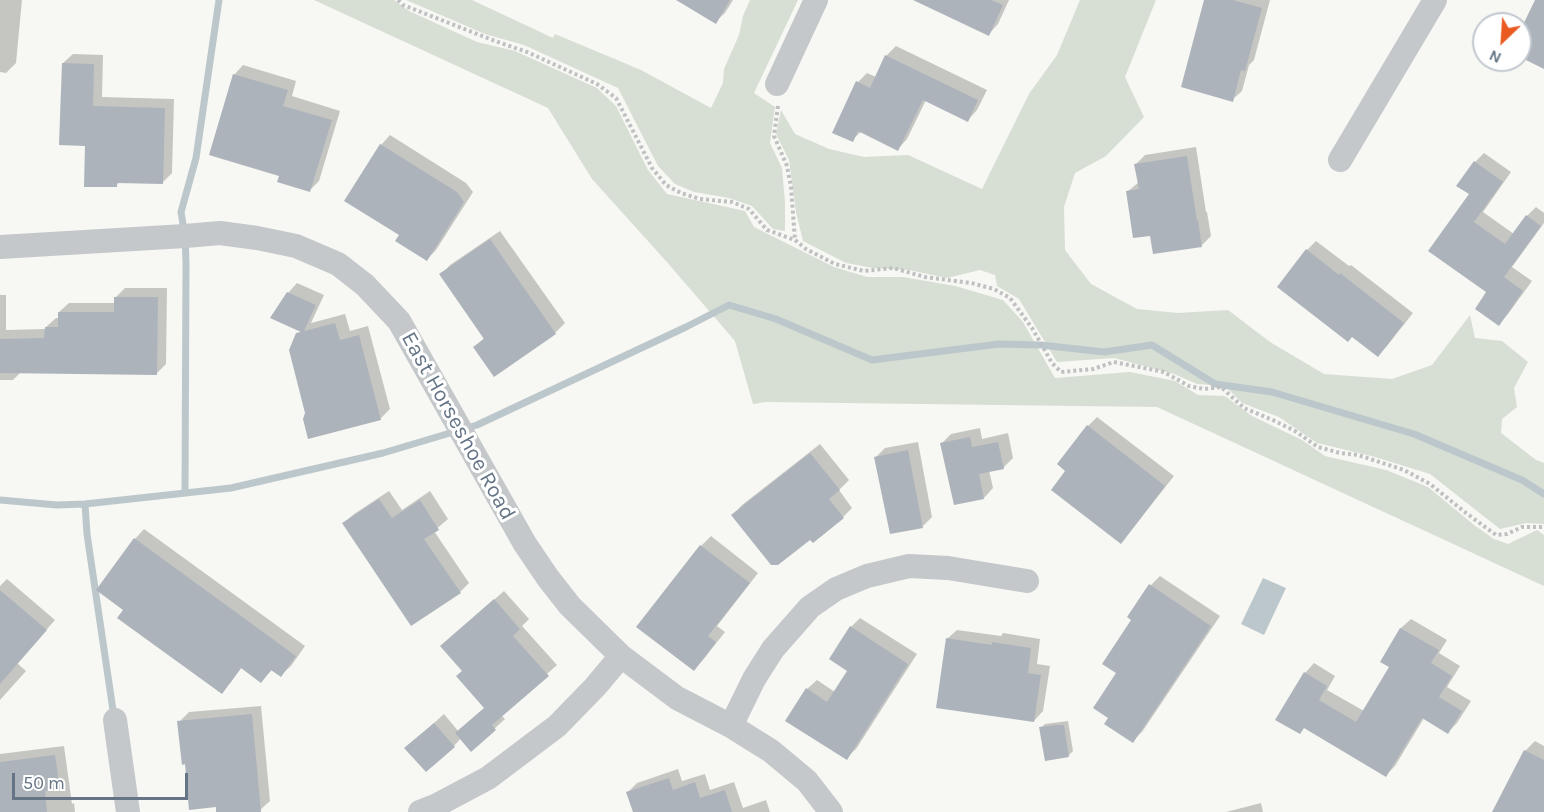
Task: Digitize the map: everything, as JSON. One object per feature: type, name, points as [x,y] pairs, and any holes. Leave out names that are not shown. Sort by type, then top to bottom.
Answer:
[{"type":"street","points":[[777,84],[816,0]]},
{"type":"street","points":[[1340,160],[1435,0]]},
{"type":"street","name":"East Horseshoe Road","points":[[0,247],[220,233],[296,246],[338,264],[365,285],[399,321],[525,544],[570,606],[621,656],[677,698],[731,726],[771,751],[807,781],[831,812]]},
{"type":"street","points":[[731,726],[754,679],[773,649],[810,608],[836,589],[867,576],[909,566],[948,568],[1027,581]]},
{"type":"street","points":[[420,812],[488,778],[557,726],[596,687],[621,656]]},
{"type":"street","points":[[115,720],[128,812]]},
{"type":"path","points":[[398,0],[410,8],[527,52],[597,84],[616,98],[652,168],[666,185],[681,193],[732,202],[749,209],[767,230],[795,240],[806,249],[835,264],[864,271],[893,268],[925,277],[994,289],[1010,298],[1032,328],[1052,363],[1061,372],[1093,369],[1114,362],[1164,372],[1188,386],[1204,389],[1221,387],[1244,408],[1295,431],[1318,447],[1358,455],[1404,470],[1430,484],[1496,535],[1507,534],[1522,527],[1542,526],[1544,528]]},
{"type":"path","points":[[777,84],[778,116],[774,136],[789,177],[795,240]]},
{"type":"shaded area","points":[[314,0],[394,0],[409,11],[477,42],[515,51],[597,88],[616,106],[648,170],[667,194],[745,211],[754,227],[834,267],[867,277],[903,277],[955,286],[1003,300],[1023,322],[1055,378],[1130,372],[1175,381],[1198,395],[1225,396],[1252,416],[1302,440],[1325,456],[1386,470],[1428,487],[1494,539],[1508,544],[1537,530],[1544,535],[1544,586],[1157,407],[766,402],[753,404],[735,341],[592,179],[548,108]]},
{"type":"shaded area","points":[[406,0],[472,0],[553,38],[555,34],[641,70],[711,108],[723,83],[724,69],[739,35],[743,16],[750,0],[798,0],[754,93],[775,107],[770,143],[782,168],[785,231],[773,229],[752,206],[729,198],[694,192],[675,184],[658,166],[618,88],[524,45],[485,34]]},
{"type":"shaded area","points":[[1080,0],[1156,0],[1125,77],[1144,117],[1106,156],[1075,173],[1064,207],[1065,250],[1091,284],[1137,309],[1178,313],[1228,310],[1270,342],[1324,374],[1392,379],[1432,365],[1470,315],[1475,338],[1502,341],[1528,362],[1514,388],[1517,407],[1502,419],[1501,433],[1536,460],[1544,463],[1544,524],[1526,523],[1500,529],[1430,474],[1375,457],[1317,443],[1279,417],[1242,403],[1225,386],[1197,384],[1174,374],[1114,358],[1057,362],[1019,299],[997,286],[995,275],[980,270],[947,278],[909,270],[873,268],[846,263],[803,241],[796,212],[789,160],[776,134],[781,110],[795,134],[829,149],[864,157],[908,155],[982,189],[1029,94],[1057,55]]},
{"type":"shaded area","points":[[1263,578],[1286,588],[1264,635],[1241,624]]},
{"type":"building","points":[[676,0],[730,0],[716,24]]},
{"type":"building","points":[[913,0],[991,0],[1003,5],[989,36]]},
{"type":"building","points":[[1204,0],[1233,0],[1262,8],[1245,71],[1241,70],[1233,102],[1181,87]]},
{"type":"building","points":[[1535,0],[1544,0],[1544,69],[1532,63],[1532,12],[1529,12]]},
{"type":"building","points":[[885,55],[978,100],[968,122],[923,100],[898,151],[858,131],[853,142],[832,133],[856,81],[870,88]]},
{"type":"building","points":[[62,63],[94,64],[93,106],[165,108],[163,184],[117,183],[117,187],[84,187],[85,146],[59,145]]},
{"type":"building","points":[[233,74],[288,90],[283,106],[332,120],[310,192],[277,182],[279,176],[209,155]]},
{"type":"building","points":[[380,144],[457,192],[464,202],[427,261],[395,241],[399,235],[344,201]]},
{"type":"building","points":[[1187,156],[1202,247],[1153,254],[1150,236],[1133,238],[1126,191],[1139,189],[1134,164]]},
{"type":"building","points":[[1474,161],[1503,182],[1474,222],[1505,244],[1526,215],[1541,226],[1504,277],[1523,291],[1499,326],[1475,309],[1486,292],[1428,251],[1469,194],[1456,186]]},
{"type":"building","points":[[490,239],[556,334],[494,377],[473,347],[484,339],[439,274]]},
{"type":"building","points":[[1306,249],[1404,323],[1378,357],[1352,337],[1348,342],[1277,287]]},
{"type":"building","points":[[287,292],[316,305],[304,331],[335,323],[340,340],[359,335],[381,420],[308,439],[303,419],[305,413],[289,350],[296,333],[301,332],[270,318]]},
{"type":"building","points":[[114,297],[158,297],[157,375],[0,373],[0,339],[44,338],[45,327],[58,327],[58,312],[114,312]]},
{"type":"building","points":[[1087,425],[1165,486],[1121,544],[1051,490],[1065,471],[1057,464]]},
{"type":"building","points":[[970,437],[972,447],[998,442],[1004,469],[979,474],[984,499],[954,505],[940,443]]},
{"type":"building","points":[[908,450],[923,528],[890,534],[874,457]]},
{"type":"building","points":[[810,453],[840,490],[829,499],[844,518],[813,543],[810,540],[778,565],[771,565],[731,515]]},
{"type":"building","points":[[379,499],[392,518],[420,500],[439,530],[424,539],[461,593],[411,626],[342,523]]},
{"type":"building","points":[[134,538],[296,656],[281,677],[271,670],[261,683],[241,668],[222,694],[117,618],[123,610],[96,590]]},
{"type":"building","points":[[700,545],[750,583],[708,636],[716,642],[694,671],[636,627]]},
{"type":"building","points":[[1149,584],[1211,626],[1133,743],[1104,724],[1108,718],[1093,708],[1116,673],[1102,664],[1131,620],[1127,617]]},
{"type":"building","points":[[0,590],[47,630],[0,684]]},
{"type":"building","points":[[494,599],[520,629],[513,636],[549,676],[492,725],[496,730],[471,752],[455,733],[484,708],[456,676],[462,671],[440,646]]},
{"type":"building","points":[[850,626],[908,664],[847,760],[785,721],[806,688],[827,702],[847,671],[829,659]]},
{"type":"building","points":[[1400,628],[1439,650],[1431,663],[1452,676],[1439,697],[1462,711],[1448,734],[1422,718],[1386,777],[1304,728],[1300,734],[1275,720],[1304,672],[1327,686],[1319,700],[1356,722],[1389,667],[1380,662]]},
{"type":"building","points":[[946,638],[1031,648],[1028,673],[1041,675],[1034,722],[936,708]]},
{"type":"building","points":[[252,714],[261,812],[216,812],[216,807],[189,810],[185,764],[182,765],[177,721]]},
{"type":"building","points":[[434,723],[455,747],[426,772],[404,748]]},
{"type":"building","points":[[1064,725],[1069,757],[1045,761],[1039,727]]},
{"type":"building","points":[[1524,750],[1544,760],[1544,812],[1492,812]]},
{"type":"building","points":[[55,755],[60,789],[45,791],[47,812],[0,812],[0,762]]},
{"type":"building","points":[[669,778],[673,790],[695,782],[700,798],[725,790],[732,812],[633,812],[626,792]]},
{"type":"waterway","points":[[185,493],[186,263],[181,212],[196,158],[219,0]]},
{"type":"waterway","points":[[0,500],[57,505],[85,504],[231,488],[383,453],[477,425],[729,305],[776,319],[872,360],[999,344],[1041,345],[1104,352],[1152,345],[1215,384],[1272,392],[1414,434],[1522,480],[1544,494]]},
{"type":"waterway","points":[[85,504],[87,534],[114,717]]}]
